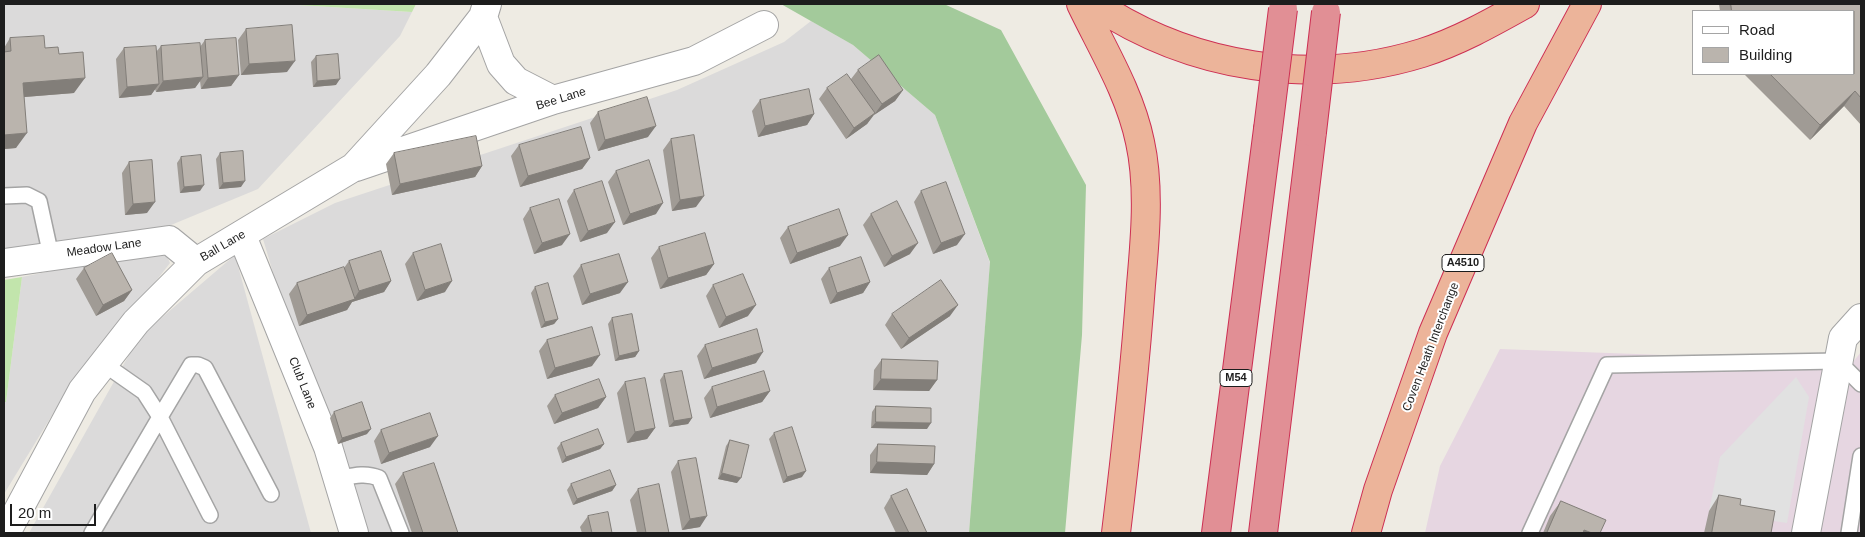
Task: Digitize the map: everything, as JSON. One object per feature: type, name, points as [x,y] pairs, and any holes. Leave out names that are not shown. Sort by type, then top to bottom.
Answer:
[{"type":"highway","points":[[1081,4],[1129,103],[1141,143],[1145,186],[1144,248],[1136,354],[1116,533]]},
{"type":"highway","points":[[1095,4],[1164,42],[1184,49],[1268,68],[1324,70],[1374,64],[1422,53],[1473,33],[1525,4]]},
{"type":"highway","name":"Coven Heath Interchange","points":[[1366,533],[1378,490],[1434,333],[1523,123],[1587,4]]},
{"type":"highway","name":"M54","points":[[1216,533],[1283,7]]},
{"type":"highway","points":[[1263,533],[1326,8]]},
{"type":"street","points":[[485,10],[501,64],[516,81],[553,100]]},
{"type":"street","name":"Ball Lane","points":[[6,533],[82,391],[136,322],[196,262],[354,167],[438,75],[485,10]]},
{"type":"street","name":"Bee Lane","points":[[354,167],[553,100],[694,61],[764,25]]},
{"type":"street","name":"Club Lane","points":[[242,236],[328,447],[354,533]]},
{"type":"street","name":"Meadow Lane","points":[[4,262],[169,240],[196,262]]},
{"type":"street","points":[[1806,533],[1843,338],[1861,318]]},
{"type":"lane","points":[[4,196],[27,196],[39,201],[51,256]]},
{"type":"lane","points":[[1530,533],[1607,365],[1838,361],[1861,384]]},
{"type":"lane","points":[[104,364],[144,392],[160,417],[210,515]]},
{"type":"lane","points":[[92,533],[191,365],[205,368],[271,494]]},
{"type":"lane","points":[[1849,533],[1861,456]]},
{"type":"lane","points":[[338,479],[358,474],[373,475],[379,478],[400,533]]},
{"type":"shaded area","points":[[4,4],[282,4],[412,12],[400,36],[258,189],[171,225],[4,252]]},
{"type":"shaded area","points":[[811,21],[853,45],[935,115],[990,263],[969,533],[351,533],[263,239],[335,203],[677,90],[784,42]]},
{"type":"shaded area","points":[[163,248],[170,263],[54,412],[4,494],[4,402],[6,402],[22,277]]},
{"type":"shaded area","points":[[235,255],[311,533],[29,533],[139,337]]},
{"type":"shaded area","points":[[1500,349],[1853,362],[1861,352],[1861,533],[1425,533],[1440,466]]},
{"type":"shaded area","points":[[1796,377],[1809,397],[1787,523],[1709,511],[1720,457]]},
{"type":"green space","points":[[282,4],[416,4],[412,12]]},
{"type":"green space","points":[[781,4],[944,4],[1001,30],[1086,185],[1082,335],[1065,533],[969,533],[990,262],[935,115],[853,45]]},
{"type":"green space","points":[[22,277],[6,402],[4,402],[4,280]]},
{"type":"building","points":[[1731,4],[1861,4],[1861,98],[1855,91],[1820,125],[1771,75],[1855,75],[1855,10],[1732,10]]},
{"type":"building","points":[[292,25],[295,61],[249,64],[246,29]]},
{"type":"building","points":[[44,36],[45,48],[58,47],[59,54],[83,52],[85,78],[23,83],[27,133],[4,135],[4,52],[11,51],[10,38]]},
{"type":"building","points":[[236,38],[239,75],[208,78],[205,40]]},
{"type":"building","points":[[200,43],[203,77],[163,81],[161,46]]},
{"type":"building","points":[[156,46],[159,84],[127,87],[124,48]]},
{"type":"building","points":[[338,54],[340,79],[317,81],[316,56]]},
{"type":"building","points":[[879,55],[903,90],[882,104],[858,70]]},
{"type":"building","points":[[847,74],[875,113],[854,128],[827,88]]},
{"type":"building","points":[[809,89],[814,114],[765,126],[760,100]]},
{"type":"building","points":[[647,97],[656,126],[605,140],[598,112]]},
{"type":"building","points":[[581,127],[590,158],[528,176],[519,145]]},
{"type":"building","points":[[694,135],[704,196],[680,200],[671,139]]},
{"type":"building","points":[[476,136],[482,166],[400,184],[394,153]]},
{"type":"building","points":[[243,151],[245,181],[223,183],[220,153]]},
{"type":"building","points":[[201,155],[204,185],[184,187],[181,157]]},
{"type":"building","points":[[152,160],[155,202],[133,204],[129,162]]},
{"type":"building","points":[[649,160],[663,203],[630,214],[616,171]]},
{"type":"building","points":[[602,181],[615,222],[588,231],[574,190]]},
{"type":"building","points":[[946,182],[965,234],[941,243],[921,191]]},
{"type":"building","points":[[559,199],[570,234],[542,243],[530,208]]},
{"type":"building","points":[[897,201],[918,243],[892,256],[871,214]]},
{"type":"building","points":[[839,209],[848,235],[797,253],[788,227]]},
{"type":"building","points":[[705,233],[714,264],[668,278],[659,247]]},
{"type":"building","points":[[441,244],[452,281],[425,290],[413,253]]},
{"type":"building","points":[[381,251],[391,281],[359,291],[349,261]]},
{"type":"building","points":[[112,253],[132,290],[103,305],[84,268]]},
{"type":"building","points":[[619,254],[628,282],[590,294],[581,265]]},
{"type":"building","points":[[861,257],[870,282],[837,293],[829,268]]},
{"type":"building","points":[[344,267],[355,299],[307,315],[297,283]]},
{"type":"building","points":[[743,274],[756,305],[726,317],[713,285]]},
{"type":"building","points":[[941,280],[958,305],[909,338],[892,314]]},
{"type":"building","points":[[548,283],[558,319],[545,322],[535,287]]},
{"type":"building","points":[[632,314],[639,351],[619,356],[612,318]]},
{"type":"building","points":[[592,327],[600,355],[555,368],[547,340]]},
{"type":"building","points":[[757,329],[763,352],[712,368],[705,345]]},
{"type":"building","points":[[882,359],[938,361],[937,380],[881,379]]},
{"type":"building","points":[[682,371],[692,418],[674,421],[664,374]]},
{"type":"building","points":[[764,371],[770,391],[717,407],[712,387]]},
{"type":"building","points":[[645,378],[655,428],[635,432],[625,382]]},
{"type":"building","points":[[599,379],[606,397],[562,413],[555,395]]},
{"type":"building","points":[[362,402],[371,429],[342,438],[334,412]]},
{"type":"building","points":[[876,406],[931,408],[931,423],[876,422]]},
{"type":"building","points":[[430,413],[438,436],[389,453],[381,430]]},
{"type":"building","points":[[792,427],[806,471],[787,477],[774,433]]},
{"type":"building","points":[[598,429],[604,444],[566,457],[561,443]]},
{"type":"building","points":[[730,440],[749,445],[741,478],[722,473]]},
{"type":"building","points":[[878,444],[935,446],[934,464],[877,462]]},
{"type":"building","points":[[696,458],[707,516],[690,519],[678,461]]},
{"type":"building","points":[[434,463],[458,533],[423,533],[403,473]]},
{"type":"building","points":[[610,470],[616,485],[577,499],[571,484]]},
{"type":"building","points":[[659,484],[669,533],[646,533],[638,489]]},
{"type":"building","points":[[907,489],[927,533],[909,533],[891,496]]},
{"type":"building","points":[[1719,495],[1741,499],[1740,505],[1775,511],[1771,533],[1712,533]]},
{"type":"building","points":[[1561,501],[1606,520],[1600,533],[1584,530],[1583,533],[1547,533]]},
{"type":"building","points":[[608,512],[612,533],[592,533],[588,516]]}]
